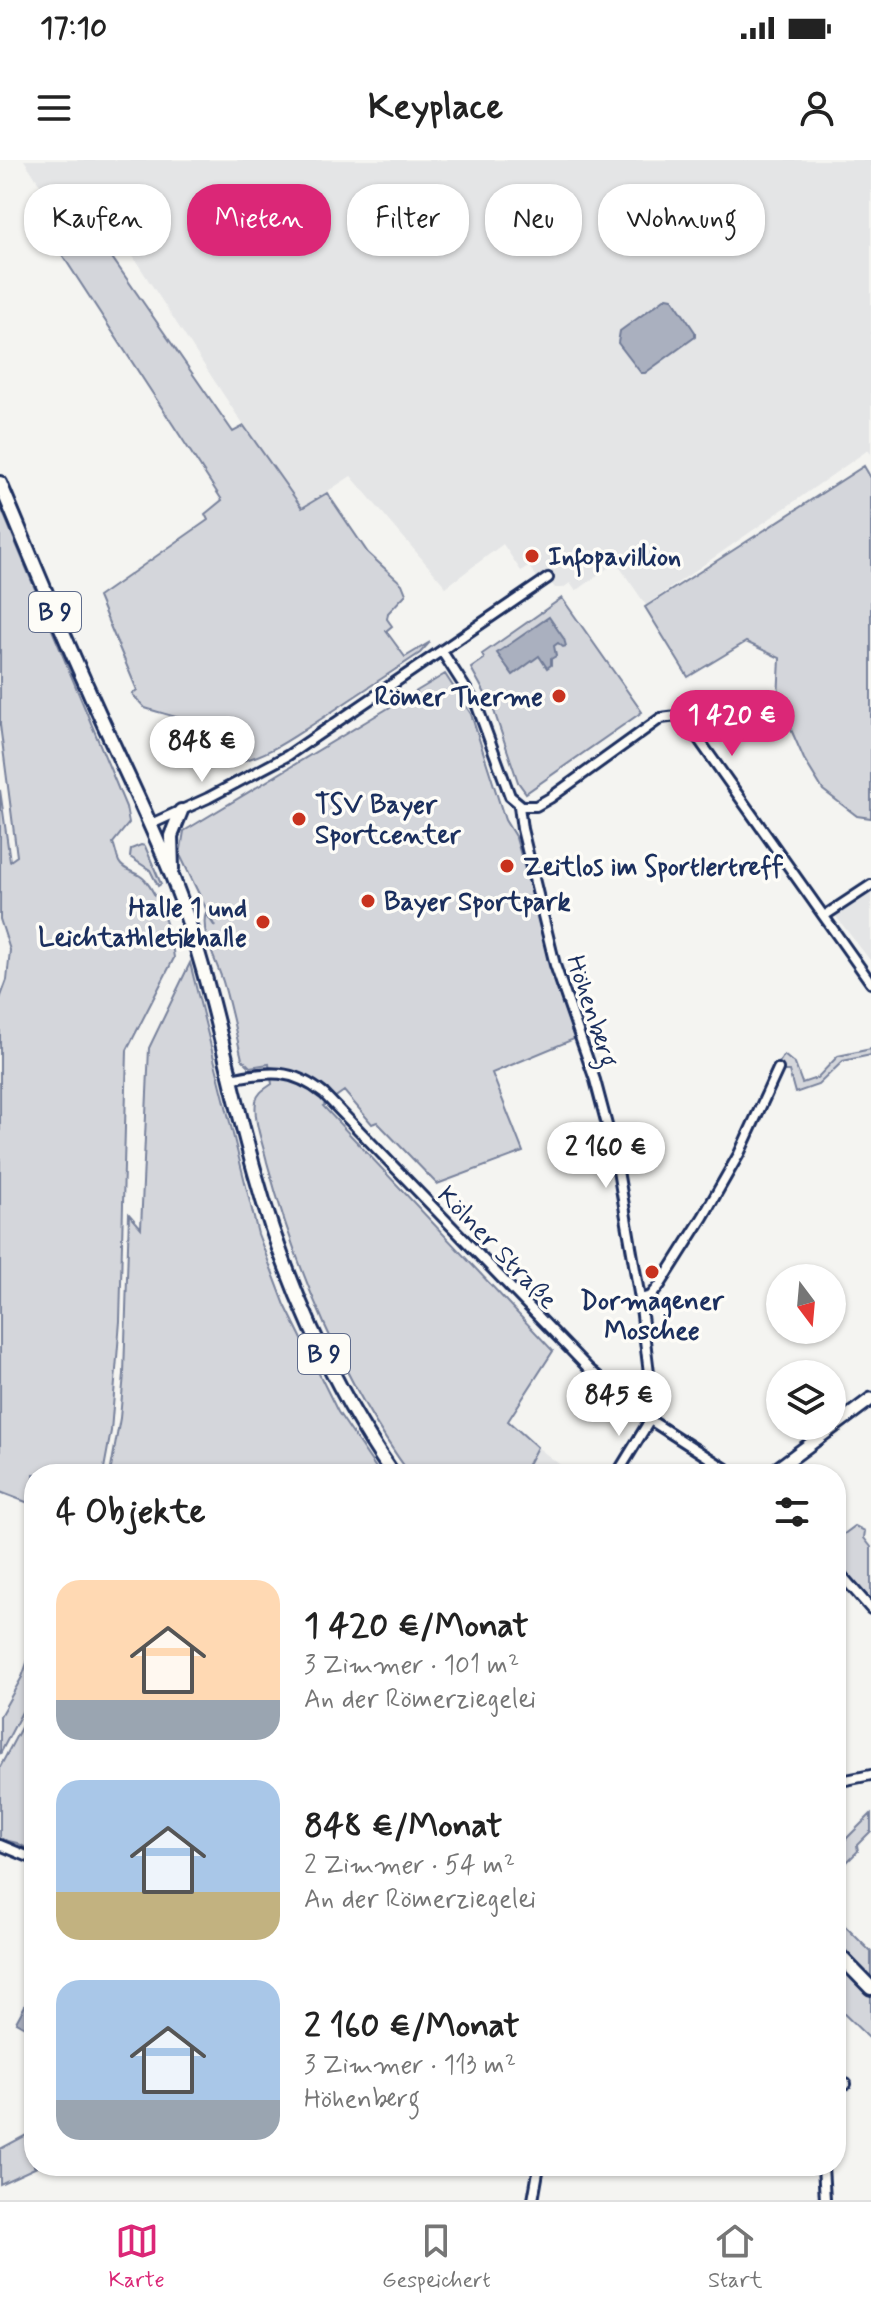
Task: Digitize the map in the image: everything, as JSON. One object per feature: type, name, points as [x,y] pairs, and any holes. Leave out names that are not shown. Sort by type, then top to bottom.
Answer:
[{"type":"main road","name":"B 9","points":[[0,483],[172,876],[211,998],[255,1174],[291,1280],[330,1366],[387,1464]]},
{"type":"main road","points":[[172,876],[171,836],[181,811]]},
{"type":"main road","points":[[783,1464],[871,1399]]},
{"type":"main road","points":[[846,1962],[871,1988]]},
{"type":"street","points":[[149,825],[287,756],[443,653],[548,578]]},
{"type":"street","name":"Höhenberg","points":[[443,653],[477,706],[503,782],[519,806],[555,965],[595,1080],[616,1159],[640,1299],[651,1390],[650,1420]]},
{"type":"street","points":[[519,806],[528,808],[541,803],[661,718],[677,716],[691,727],[871,983]]},
{"type":"street","points":[[824,916],[871,885]]},
{"type":"street","points":[[640,1299],[651,1296],[660,1285],[703,1217],[739,1154],[778,1069]]},
{"type":"street","name":"Kölner Straße","points":[[230,1079],[284,1073],[317,1088],[590,1370],[650,1420],[718,1464]]},
{"type":"street","points":[[623,1464],[650,1420]]},
{"type":"street","points":[[846,1580],[871,1609]]},
{"type":"street","points":[[846,1780],[871,1775]]},
{"type":"street","points":[[0,1845],[24,1855]]},
{"type":"street","points":[[533,2200],[537,2176]]},
{"type":"street","points":[[824,2176],[825,2200]]},
{"type":"shaded area","points":[[24,160],[871,160],[871,454],[868,450],[646,605],[616,562],[579,589],[575,590],[570,583],[563,588],[555,588],[548,579],[541,582],[529,567],[521,571],[503,544],[446,587],[351,476],[302,508],[244,426],[133,256],[171,256],[171,184],[40,184]]},
{"type":"shaded area","points":[[63,256],[111,256],[233,432],[244,426],[302,508],[327,493],[368,553],[402,584],[406,594],[388,613],[387,619],[392,626],[386,631],[405,657],[430,642],[420,653],[296,735],[268,752],[236,762],[229,748],[226,749],[212,732],[145,708],[132,694],[137,690],[98,597],[208,520],[205,514],[222,500]]},
{"type":"shaded area","points":[[864,466],[871,478],[871,818],[857,816],[823,790],[804,759],[778,700],[780,658],[746,642],[688,677],[645,607]]},
{"type":"shaded area","points":[[0,505],[126,807],[129,823],[113,843],[118,860],[124,868],[142,877],[150,887],[164,917],[174,958],[127,1050],[120,1321],[111,1431],[105,1464],[24,1464],[24,1501],[0,1492],[0,999],[7,980],[10,950],[0,919],[0,790],[10,861],[17,856],[0,725]]},
{"type":"shaded area","name":"Römer Therme","points":[[562,598],[642,712],[526,793],[518,782],[493,708],[471,668],[484,659],[482,654]]},
{"type":"shaded area","points":[[445,674],[471,714],[505,820],[516,838],[574,1039],[492,1073],[523,1152],[437,1184],[377,1122],[372,1124],[344,1091],[323,1106],[553,1351],[508,1421],[537,1447],[528,1464],[403,1464],[343,1364],[292,1244],[279,1203],[255,1108],[258,1095],[272,1084],[269,1064],[250,1067],[242,1059],[224,985],[207,939],[206,913],[215,927],[180,855],[184,831]]},
{"type":"shaded area","points":[[145,846],[161,884],[158,886],[150,870],[130,857],[131,849]]},
{"type":"shaded area","points":[[871,889],[871,959],[870,960],[834,914]]},
{"type":"shaded area","points":[[190,963],[258,1234],[285,1305],[338,1412],[373,1464],[112,1464],[124,1374],[129,1214],[141,1228],[149,1048]]},
{"type":"shaded area","points":[[871,1049],[871,1055],[843,1061],[818,1085],[795,1093],[789,1071],[781,1071],[777,1066],[784,1055],[795,1064],[802,1083],[817,1078],[838,1056]]},
{"type":"shaded area","points":[[537,1447],[559,1464],[528,1464]]},
{"type":"shaded area","points":[[855,1526],[865,1531],[864,1538],[871,1547],[871,1600],[846,1572],[846,1533]]},
{"type":"shaded area","points":[[24,1671],[24,1708],[0,1754],[0,1716]]},
{"type":"shaded area","points":[[24,1722],[24,1847],[0,1839],[0,1767]]},
{"type":"shaded area","points":[[871,1814],[871,1831],[857,1845],[858,1851],[846,1863],[846,1839]]},
{"type":"shaded area","points":[[846,1927],[871,1952],[871,1980],[846,1955]]},
{"type":"shaded area","points":[[846,1971],[871,1996],[871,2040],[846,2016]]},
{"type":"shaded area","points":[[24,2136],[24,2173],[0,2184],[0,2149]]},
{"type":"water","points":[[667,297],[672,298],[695,332],[695,337],[641,373],[618,343],[620,331]]},
{"type":"water","points":[[549,617],[566,646],[558,643],[554,646],[556,656],[547,668],[539,656],[513,675],[497,653]]},
{"type":"water","points":[[24,2007],[24,2026],[16,2022]]},
{"type":"place","name":"Infopavillion","points":[[532,556]]},
{"type":"place","name":"Römer Therme","points":[[559,696]]},
{"type":"place","name":"TSV Bayer Sportcenter","points":[[299,819]]},
{"type":"place","name":"Zeitlos im Sportlertreff","points":[[507,866]]},
{"type":"place","name":"Bayer Sportpark","points":[[368,901]]},
{"type":"place","name":"Halle 1 und Leichtathletikhalle","points":[[263,922]]},
{"type":"place","name":"Dormagener Moschee","points":[[652,1272]]}]
